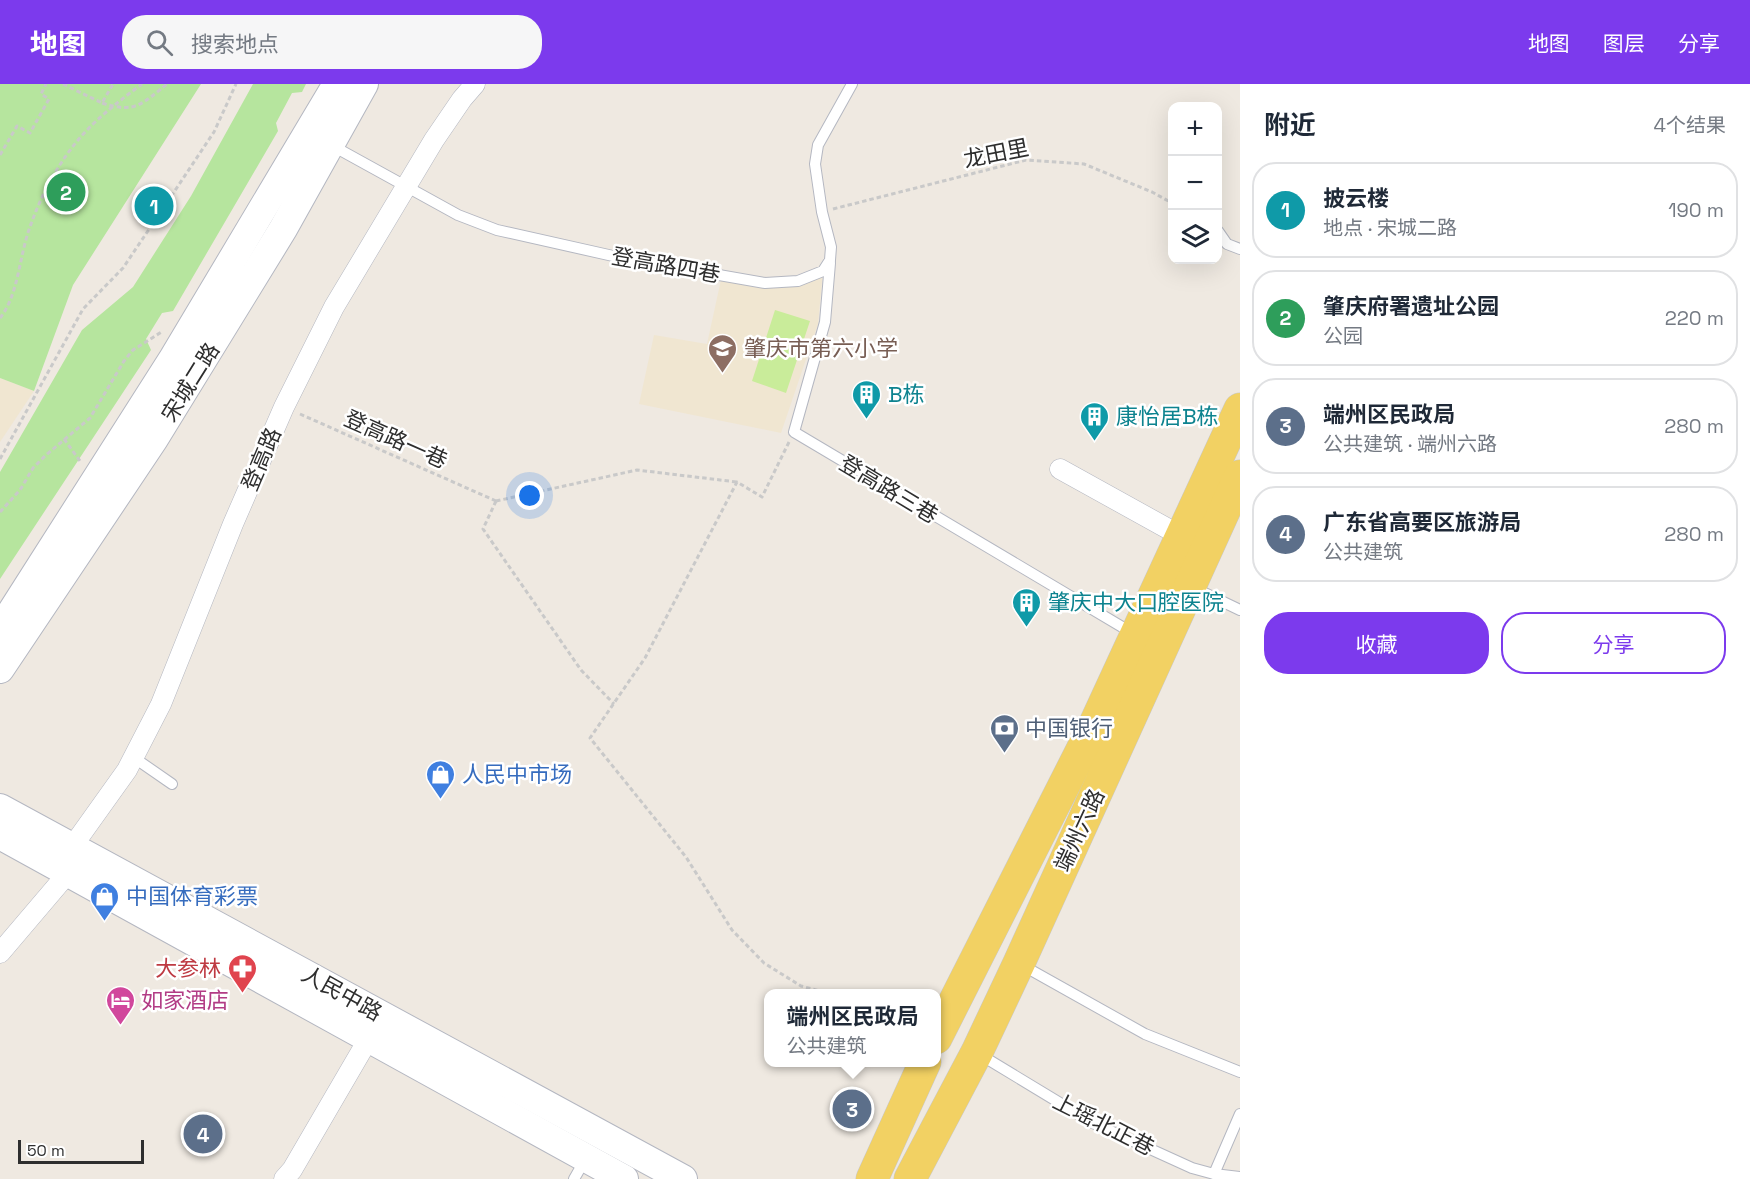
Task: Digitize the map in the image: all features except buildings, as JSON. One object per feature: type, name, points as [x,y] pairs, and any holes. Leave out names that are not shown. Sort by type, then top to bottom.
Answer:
[{"type":"main road","name":"宋城二路","points":[[0,630],[174,357],[337,84]]},
{"type":"main road","name":"宋城二路","points":[[0,669],[154,439],[277,238],[364,84]]},
{"type":"main road","name":"端州六路","points":[[941,1028],[1092,728],[1240,409]]},
{"type":"main road","name":"端州六路","points":[[910,1179],[977,1052],[1240,476]]},
{"type":"main road","name":"人民中路","points":[[3,815],[70,860],[369,1038],[580,1168],[624,1179]]},
{"type":"main road","name":"人民中路","points":[[70,860],[683,1179]]},
{"type":"main road","points":[[872,1179],[923,1067]]},
{"type":"street","name":"登高路","points":[[0,953],[70,860],[127,770],[161,704],[233,524],[284,407],[334,307],[406,185],[445,124],[476,84]]},
{"type":"street","points":[[1060,469],[1181,537]]},
{"type":"street","points":[[284,1179],[292,1170],[369,1038]]},
{"type":"lane","points":[[794,432],[825,322],[831,248],[822,212],[815,164],[818,145],[852,84]]},
{"type":"lane","name":"登高路四巷","points":[[330,144],[458,215],[496,230],[622,258],[765,283],[798,281],[823,271],[830,260]]},
{"type":"lane","points":[[1222,237],[1227,244],[1240,249]]},
{"type":"lane","name":"登高路三巷","points":[[794,432],[1136,635]]},
{"type":"lane","points":[[1190,586],[1240,610]]},
{"type":"lane","points":[[133,757],[172,784]]},
{"type":"lane","points":[[1018,963],[1145,1034],[1240,1072]]},
{"type":"lane","name":"上瑶北正巷","points":[[977,1052],[1093,1123],[1192,1168],[1214,1174],[1240,1177]]},
{"type":"lane","points":[[1214,1174],[1240,1114]]},
{"type":"path","points":[[0,155],[17,126],[30,133],[49,99],[41,94],[46,84]]},
{"type":"path","points":[[63,84],[119,109],[134,108],[167,84]]},
{"type":"path","points":[[102,103],[113,84]]},
{"type":"path","points":[[0,318],[14,289],[30,227],[49,183],[87,130],[142,84]]},
{"type":"path","points":[[0,459],[83,309],[123,268],[149,230],[214,132],[236,84]]},
{"type":"path","name":"龙田里","points":[[822,212],[1026,160],[1084,164],[1168,200]]},
{"type":"path","points":[[0,512],[20,490],[33,468],[63,439],[90,418],[133,350],[169,327]]},
{"type":"path","name":"登高路一巷","points":[[284,407],[495,501]]},
{"type":"path","points":[[614,704],[581,670],[483,529],[495,501],[637,470],[737,482],[762,497],[794,432]]},
{"type":"path","points":[[63,439],[81,463]]},
{"type":"path","points":[[737,482],[645,658],[590,738],[686,857],[732,930],[765,963],[801,986],[814,989]]},
{"type":"shaded area","name":"肇庆市第六小学","points":[[823,271],[818,324],[781,433],[639,404],[654,335],[707,344],[722,275],[766,283]]},
{"type":"shaded area","points":[[0,378],[34,391],[0,442]]},
{"type":"green space","points":[[0,84],[201,84],[73,285],[34,391],[0,378]]},
{"type":"green space","points":[[253,84],[306,84],[302,92],[292,93],[276,123],[278,131],[173,311],[162,313],[146,339],[151,350],[0,579],[0,472],[82,330],[133,287],[191,196]]},
{"type":"green space","points":[[775,310],[810,321],[786,393],[752,381]]},
{"type":"place","name":"肇庆府署遗址公园","points":[[66,192]]},
{"type":"place","name":"披云楼","points":[[154,206]]},
{"type":"place","name":"肇庆市第六小学","points":[[723,374]]},
{"type":"place","name":"B栋","points":[[867,420]]},
{"type":"place","name":"康怡居B栋","points":[[1095,442]]},
{"type":"place","name":"肇庆中大口腔医院","points":[[1027,628]]},
{"type":"place","name":"中国银行","points":[[1004,754]]},
{"type":"place","name":"人民中市场","points":[[441,800]]},
{"type":"place","name":"中国体育彩票","points":[[105,922]]},
{"type":"place","name":"大参林","points":[[242,994]]},
{"type":"place","name":"如家酒店","points":[[120,1026]]},
{"type":"place","name":"端州区民政局","points":[[852,1109]]},
{"type":"place","name":"广东省高要区旅游局","points":[[203,1134]]}]
